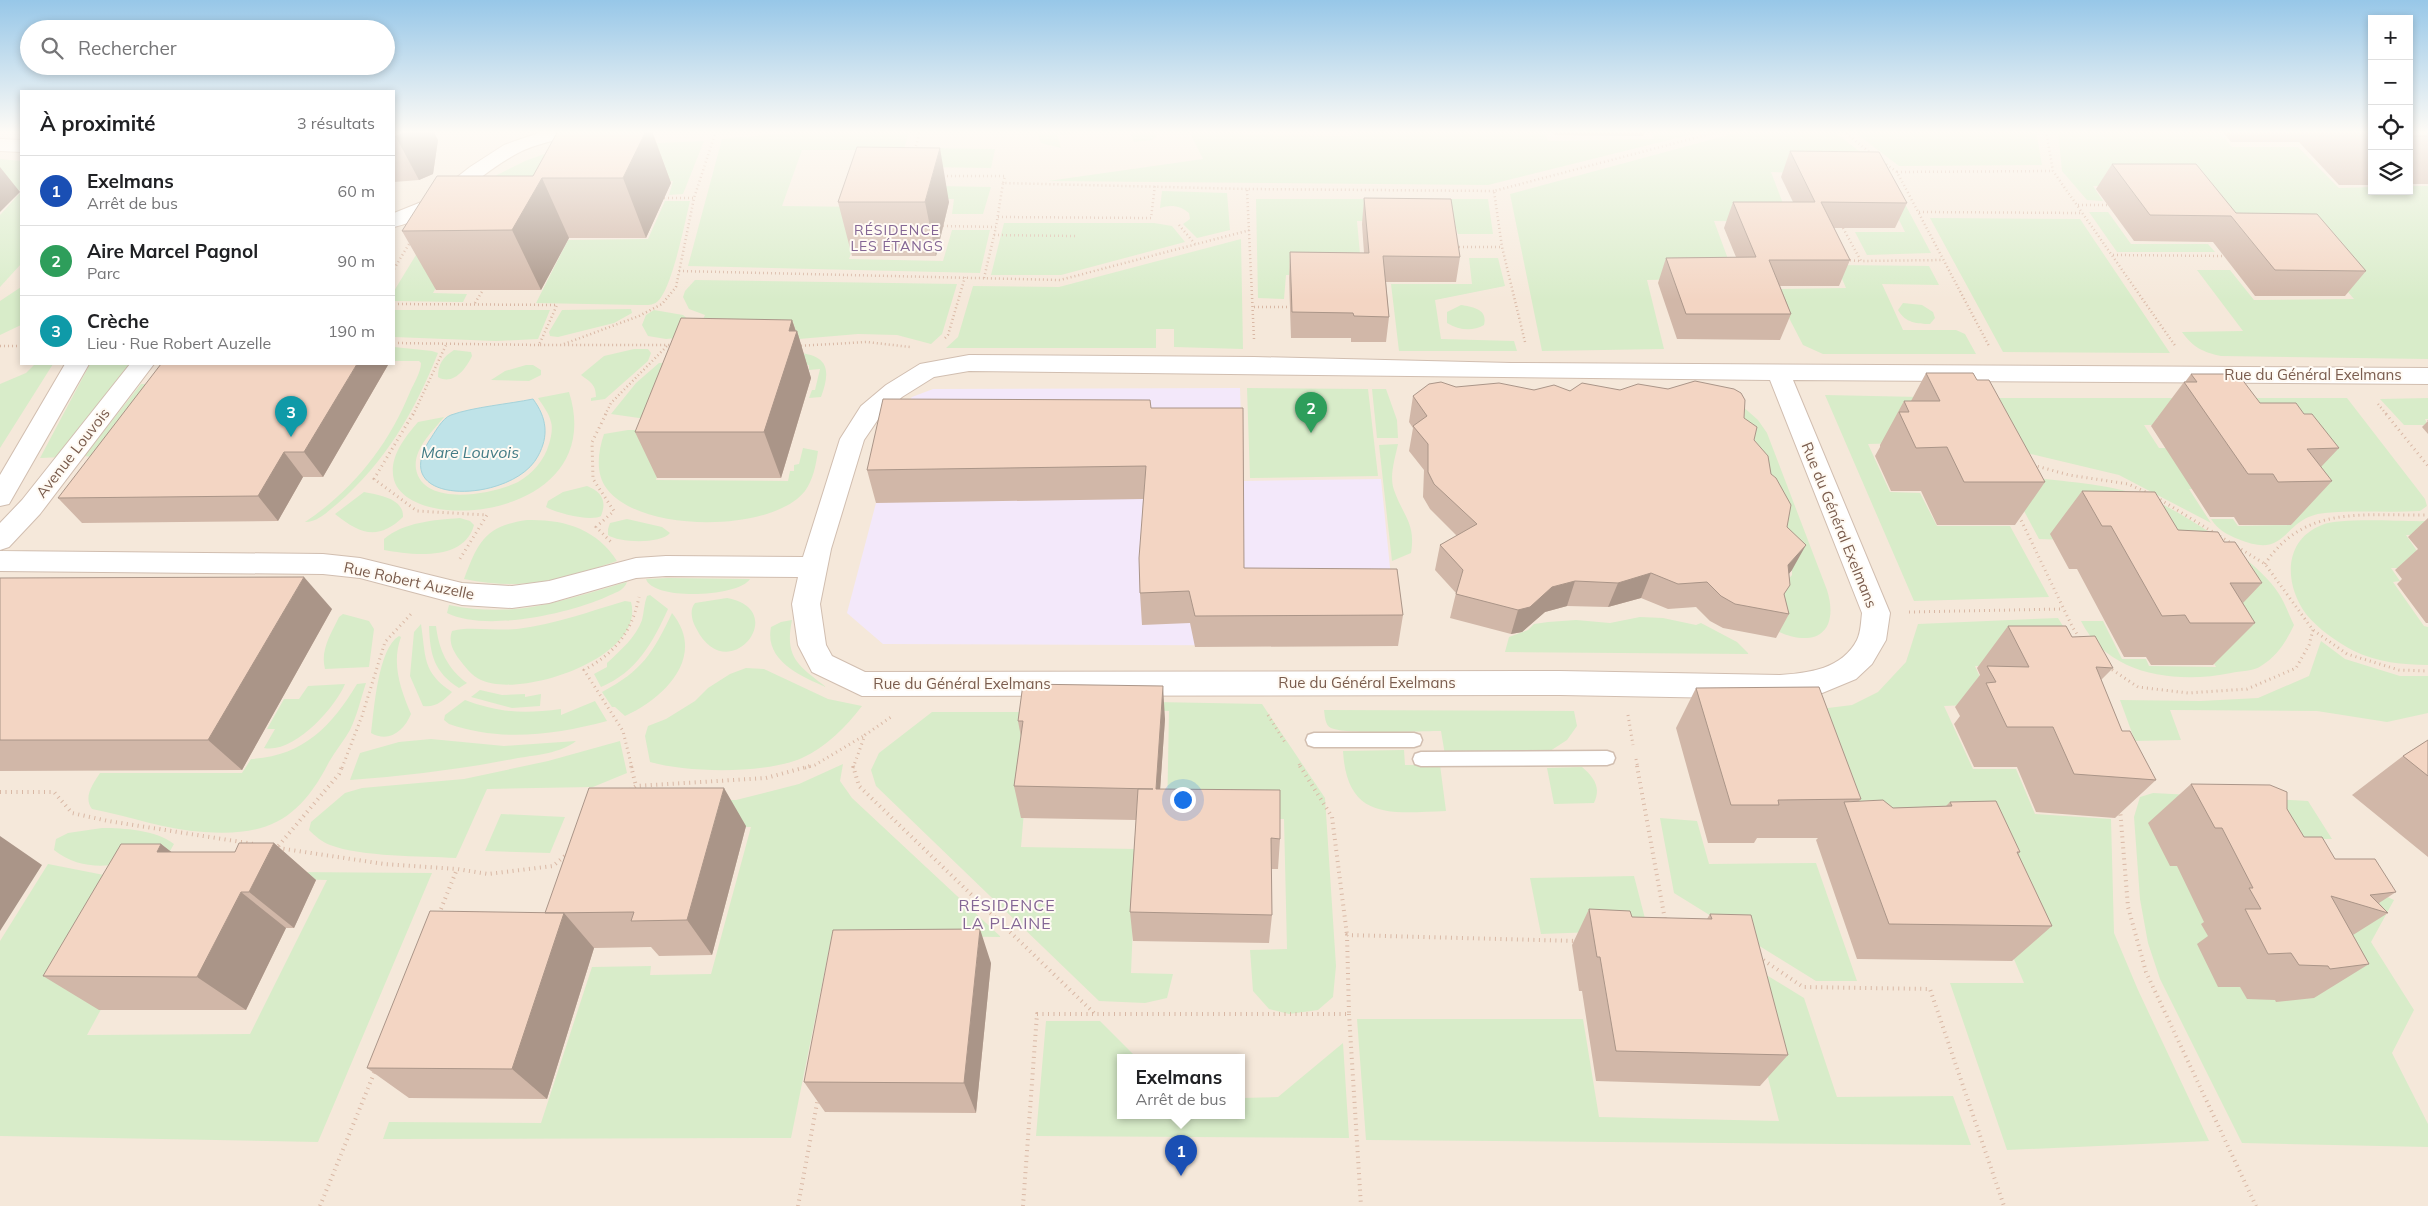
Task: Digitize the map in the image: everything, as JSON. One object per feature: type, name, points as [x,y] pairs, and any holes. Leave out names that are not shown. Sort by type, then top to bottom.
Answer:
[{"type":"street","points":[[395,221],[436,203],[456,187]]},
{"type":"street","name":"Rue du Général Exelmans","points":[[1778,372],[1876,613],[1872,640],[1862,656],[1846,671],[1815,684],[1780,687],[1622,684],[862,684],[822,664],[812,645],[807,624],[806,604],[814,567],[852,439],[870,412],[894,390],[928,370],[933,361],[1501,370],[2428,376]]},
{"type":"street","points":[[0,497],[76,365]]},
{"type":"street","name":"Avenue Louvois","points":[[0,540],[31,507],[141,365]]},
{"type":"street","points":[[0,502],[31,507]]},
{"type":"street","name":"Rue Robert Auzelle","points":[[0,561],[323,564],[360,568],[462,594],[512,598],[549,592],[636,568],[666,566],[814,567]]},
{"type":"lane","points":[[1314,740],[1414,740]]},
{"type":"lane","points":[[1421,759],[1607,758]]},
{"type":"path","points":[[561,345],[639,316],[662,304],[676,287],[698,187]]},
{"type":"path","points":[[984,278],[996,227],[1002,187]]},
{"type":"path","points":[[998,217],[1151,218],[1155,187]]},
{"type":"path","points":[[1194,187],[1494,191],[1508,187]]},
{"type":"path","points":[[1905,187],[2004,373]]},
{"type":"path","points":[[2065,187],[2196,375]]},
{"type":"path","points":[[1247,189],[1254,307],[1254,365]]},
{"type":"path","points":[[1494,191],[1502,247],[1526,346]]},
{"type":"path","points":[[664,198],[694,198]]},
{"type":"path","points":[[2078,205],[2108,205]]},
{"type":"path","points":[[1918,212],[2083,213]]},
{"type":"path","points":[[1179,225],[1194,244]]},
{"type":"path","points":[[943,226],[996,227]]},
{"type":"path","points":[[1843,228],[1861,260]]},
{"type":"path","points":[[679,271],[1060,280],[1250,230]]},
{"type":"path","points":[[994,236],[1076,236]]},
{"type":"path","points":[[1450,247],[1502,247]]},
{"type":"path","points":[[2112,255],[2224,256]]},
{"type":"path","points":[[1843,260],[1943,260]]},
{"type":"path","points":[[791,346],[890,342],[918,348],[933,361],[948,335],[965,277]]},
{"type":"path","points":[[475,304],[483,290]]},
{"type":"path","points":[[395,304],[557,306],[539,346]]},
{"type":"path","points":[[1254,307],[1290,307]]},
{"type":"path","points":[[395,343],[539,346],[678,345]]},
{"type":"path","points":[[0,346],[20,346]]},
{"type":"path","points":[[2353,375],[2428,466]]},
{"type":"path","points":[[2031,464],[2069,475],[2128,484],[2159,498],[2265,564],[2313,630],[2347,654],[2399,670],[2428,671]]},
{"type":"path","points":[[2016,510],[2063,609],[2084,643]]},
{"type":"path","points":[[2265,564],[2273,549],[2314,522],[2336,518],[2428,515]]},
{"type":"path","points":[[1876,613],[2063,609]]},
{"type":"path","points":[[2102,663],[2138,687],[2188,693],[2247,689],[2296,668],[2309,646],[2313,630]]},
{"type":"path","points":[[1248,683],[1290,750]]},
{"type":"path","points":[[628,791],[636,786],[766,778],[815,765],[865,735],[896,713],[926,684]]},
{"type":"path","points":[[1622,684],[1666,924]]},
{"type":"path","points":[[865,735],[853,766],[859,786],[1095,1015]]},
{"type":"path","points":[[1295,758],[1332,817],[1347,935],[1349,1014],[1361,1206]]},
{"type":"path","points":[[0,792],[54,792],[72,813],[108,821],[258,845]]},
{"type":"path","points":[[2119,802],[2128,907],[2146,972],[2256,1206]]},
{"type":"path","points":[[267,846],[384,864],[457,868],[488,874],[553,866],[563,867]]},
{"type":"path","points":[[271,856],[276,848]]},
{"type":"path","points":[[553,866],[573,849]]},
{"type":"path","points":[[436,923],[457,868]]},
{"type":"path","points":[[1347,935],[1581,941]]},
{"type":"path","points":[[1756,955],[1803,987],[1930,989],[2004,1206]]},
{"type":"path","points":[[1023,1206],[1037,1014],[1349,1014]]},
{"type":"path","points":[[320,1206],[376,1068]]},
{"type":"path","points":[[798,1206],[820,1088]]},
{"type":"shaded area","points":[[0,187],[20,187],[20,365],[395,365],[395,187],[2368,187],[2368,195],[2413,195],[2413,187],[2428,187],[2428,1206],[0,1206]]},
{"type":"shaded area","points":[[1240,388],[1243,481],[1381,479],[1398,646],[883,644],[847,613],[876,503],[894,416],[912,397],[933,389]]},
{"type":"green space","points":[[0,187],[20,187],[20,190],[0,190]]},
{"type":"green space","points":[[481,187],[573,187],[466,233],[433,293],[467,294],[463,302],[395,301],[395,289],[436,222]]},
{"type":"green space","points":[[671,187],[686,187],[683,194],[669,195]]},
{"type":"green space","points":[[709,187],[789,187],[782,206],[868,207],[849,259],[943,261],[952,230],[990,230],[980,273],[688,266]]},
{"type":"green space","points":[[883,187],[991,187],[983,214],[952,214],[954,199],[881,198]]},
{"type":"green space","points":[[1535,187],[1777,187],[1790,222],[1714,221],[1735,278],[1647,280],[1664,349],[1542,351],[1510,194]]},
{"type":"green space","points":[[1883,187],[1896,187],[1931,253],[1867,255],[1855,232],[1905,232]]},
{"type":"green space","points":[[2076,187],[2094,187],[2103,201],[2087,200]]},
{"type":"green space","points":[[2181,187],[2368,187],[2368,195],[2413,195],[2413,187],[2428,187],[2428,359],[2221,356],[2208,353],[2190,342],[2182,332],[2243,331],[2197,270],[2230,270],[2254,300],[2354,299],[2301,237],[2219,236]]},
{"type":"green space","points":[[1162,191],[1227,193],[1230,230],[1197,238],[1183,224],[1190,219],[1189,213],[1176,206],[1160,208]]},
{"type":"green space","points":[[20,193],[20,265],[0,287],[0,215]]},
{"type":"green space","points":[[1256,199],[1488,199],[1493,234],[1458,234],[1454,221],[1357,221],[1362,276],[1286,275],[1284,299],[1258,298]]},
{"type":"green space","points":[[665,201],[690,201],[673,269],[663,294],[656,303],[644,305],[536,303],[568,240],[648,239]]},
{"type":"green space","points":[[2089,212],[2108,212],[2131,244],[2208,244],[2215,252],[2117,252]]},
{"type":"green space","points":[[1930,218],[2080,219],[2170,353],[2003,352]]},
{"type":"green space","points":[[1004,223],[1154,223],[1172,226],[1185,242],[1061,275],[991,275]]},
{"type":"green space","points":[[1241,239],[1243,349],[1174,347],[1174,329],[1156,329],[1156,348],[946,348],[958,337],[973,286],[1059,287]]},
{"type":"green space","points":[[1469,258],[1498,258],[1505,286],[1435,300],[1441,339],[1514,341],[1517,351],[1399,351],[1391,284],[1472,284]]},
{"type":"green space","points":[[1836,265],[1929,266],[1939,285],[1882,284],[1903,330],[1956,330],[1965,334],[1976,354],[1823,354],[1803,345],[1774,289],[1846,288]]},
{"type":"green space","points":[[695,280],[957,284],[942,334],[931,344],[897,335],[858,334],[775,341],[698,329],[705,315],[689,309],[683,297],[685,291]]},
{"type":"green space","points":[[20,288],[20,325],[0,335],[0,301]]},
{"type":"green space","points":[[1903,303],[1922,305],[1933,312],[1935,318],[1930,324],[1916,323],[1908,320],[1898,310]]},
{"type":"green space","points":[[1461,305],[1475,308],[1482,312],[1485,320],[1484,325],[1475,329],[1466,329],[1447,323],[1447,312]]},
{"type":"green space","points":[[631,309],[632,313],[614,323],[558,337],[550,336],[549,332],[562,310]]},
{"type":"green space","points":[[395,310],[550,310],[538,339],[496,341],[395,337]]},
{"type":"green space","points":[[654,310],[683,315],[690,321],[677,338],[666,339],[648,336],[642,325],[646,315]]},
{"type":"green space","points":[[395,347],[438,353],[409,415],[384,453],[354,488],[326,513],[310,522],[305,522],[339,496],[354,481],[380,448],[391,431],[419,374],[421,363],[419,361],[395,361]]},
{"type":"green space","points":[[634,349],[648,349],[651,353],[648,361],[605,399],[591,401],[591,398],[596,397],[595,389],[581,375],[604,356]]},
{"type":"green space","points":[[454,350],[471,352],[472,356],[463,371],[454,378],[444,379],[438,377],[442,361]]},
{"type":"green space","points":[[794,352],[814,356],[824,364],[826,378],[821,397],[809,398],[812,390],[815,390],[820,369],[809,370],[809,365],[769,364]]},
{"type":"green space","points":[[659,363],[687,364],[663,417],[639,418],[611,414],[636,383]]},
{"type":"green space","points":[[34,365],[52,365],[0,448],[0,384],[26,373]]},
{"type":"green space","points":[[89,365],[134,365],[63,457],[40,458]]},
{"type":"green space","points":[[533,365],[541,370],[541,375],[529,381],[491,380],[505,371]]},
{"type":"green space","points":[[141,384],[149,384],[93,457],[84,456]]},
{"type":"green space","points":[[1247,388],[1368,389],[1378,476],[1250,478]]},
{"type":"green space","points":[[1372,389],[1386,389],[1397,420],[1398,438],[1377,438]]},
{"type":"green space","points":[[1493,390],[1691,390],[1741,405],[1758,420],[1767,433],[1827,590],[1830,617],[1827,626],[1821,633],[1813,637],[1803,638],[1777,631],[1784,584],[1792,575],[1792,566]]},
{"type":"green space","points":[[569,392],[574,434],[561,467],[536,490],[503,505],[467,510],[434,508],[408,498],[394,480],[393,464],[399,448],[413,428],[418,422],[444,417],[425,441],[418,454],[416,469],[421,481],[432,489],[461,495],[493,491],[518,482],[533,471],[541,461],[550,439],[552,427],[550,419],[538,398]]},
{"type":"green space","points":[[1825,395],[1968,398],[1906,443],[1868,444],[1890,492],[1920,493],[1937,526],[2010,526],[2049,597],[1914,601]]},
{"type":"green space","points":[[1985,398],[2347,398],[2425,499],[2427,506],[2420,511],[2337,512],[2311,516],[2300,522],[2277,541],[2267,545],[2255,544],[2226,533],[2219,529],[2211,519],[2233,519],[2238,526],[2292,525],[2271,493],[2203,418],[2157,417],[2161,425],[2144,425],[2159,448],[2172,448],[2197,489],[2189,489],[2211,523],[2119,475],[2022,452]]},
{"type":"green space","points":[[2428,398],[2428,419],[2425,419],[2428,425],[2404,425],[2380,399]]},
{"type":"green space","points":[[628,430],[645,430],[668,439],[656,480],[788,481],[790,471],[794,471],[794,465],[799,464],[803,448],[818,451],[814,472],[808,487],[788,505],[765,515],[737,520],[706,522],[675,520],[647,514],[624,503],[607,489],[603,483],[599,462],[604,434]]},
{"type":"green space","points":[[1398,444],[1392,479],[1394,490],[1408,520],[1412,534],[1412,543],[1411,553],[1392,561],[1379,445]]},
{"type":"green space","points":[[2028,477],[2090,484],[2136,494],[2166,506],[2202,527],[2256,568],[2279,594],[2294,625],[2284,643],[2272,658],[2258,668],[2210,676],[2167,676],[2146,672],[2126,665],[2108,654],[2093,639],[2081,621],[2103,621],[2122,659],[2146,659],[2149,666],[2216,667],[2193,627],[2068,540],[2039,539],[2015,494]]},
{"type":"green space","points":[[587,486],[600,494],[602,498],[603,511],[601,516],[596,518],[582,517],[565,514],[546,507],[548,501],[563,492]]},
{"type":"green space","points":[[364,492],[389,498],[399,506],[403,517],[394,525],[385,529],[369,532],[353,526],[335,514]]},
{"type":"green space","points":[[460,518],[470,521],[474,525],[468,537],[460,545],[449,550],[422,554],[384,550],[384,539],[410,525]]},
{"type":"green space","points":[[627,519],[662,527],[670,533],[665,537],[649,541],[621,540],[608,535],[610,523]]},
{"type":"green space","points":[[527,520],[554,521],[578,528],[600,541],[617,561],[578,574],[542,582],[505,584],[464,579],[474,555],[485,538],[501,527]]},
{"type":"green space","points":[[2343,521],[2428,521],[2428,535],[2406,535],[2426,564],[2423,568],[2391,568],[2400,581],[2393,582],[2424,626],[2428,627],[2428,665],[2390,662],[2363,655],[2328,635],[2306,614],[2294,590],[2291,564],[2294,552],[2300,541],[2309,532],[2322,525]]},
{"type":"green space","points":[[646,579],[750,579],[743,585],[730,590],[696,594],[664,591],[652,586]]},
{"type":"green space","points":[[627,582],[624,588],[606,597],[549,615],[504,621],[483,621],[447,613],[449,605],[497,610],[540,606]]},
{"type":"green space","points":[[650,595],[668,609],[656,633],[642,655],[625,673],[601,687],[594,674],[607,667],[607,663],[636,632],[642,620],[647,596]]},
{"type":"green space","points":[[727,598],[746,605],[754,617],[754,629],[748,641],[737,649],[723,652],[709,645],[696,628],[692,619],[692,612],[695,603]]},
{"type":"green space","points":[[625,601],[631,602],[631,622],[620,640],[601,656],[577,669],[550,678],[523,684],[500,684],[481,680],[466,668],[452,646],[452,631],[532,627]]},
{"type":"green space","points":[[672,613],[682,629],[685,645],[683,660],[677,674],[667,687],[654,698],[625,716],[615,707],[612,707],[602,692],[627,676],[645,660],[659,639]]},
{"type":"green space","points":[[343,614],[369,621],[374,629],[369,667],[325,669],[324,655],[327,642],[339,617]]},
{"type":"green space","points":[[1640,617],[1663,618],[1696,625],[1701,623],[1737,642],[1749,654],[1505,652],[1509,637],[1528,630],[1534,624],[1576,620],[1610,623]]},
{"type":"green space","points":[[2058,618],[2082,657],[2056,665],[1975,666],[1992,704],[1944,706],[1973,769],[2016,769],[2035,814],[2111,819],[2114,933],[2138,990],[2209,1141],[2007,1150],[1950,983],[2024,983],[1962,835],[1835,834],[1812,710],[1852,705],[1878,692],[1906,662],[1918,624]]},
{"type":"green space","points":[[792,620],[790,644],[796,660],[801,667],[826,687],[796,673],[779,658],[773,649],[770,639],[771,627],[781,622]]},
{"type":"green space","points":[[421,624],[425,655],[430,670],[442,685],[452,692],[439,703],[432,706],[423,706],[410,676],[414,632]]},
{"type":"green space","points":[[429,626],[436,626],[439,643],[445,658],[454,671],[467,683],[459,688],[444,676],[435,662],[432,654]]},
{"type":"green space","points":[[399,636],[401,637],[398,647],[397,667],[404,696],[411,714],[404,726],[395,734],[384,737],[378,736],[371,733],[378,680],[386,653]]},
{"type":"green space","points":[[2321,641],[2345,659],[2400,676],[2428,676],[2428,713],[2387,722],[2317,711],[2170,710],[2181,740],[2135,741],[2120,700],[2201,701],[2258,698],[2309,676]]},
{"type":"green space","points":[[746,668],[764,669],[828,699],[862,706],[842,729],[827,742],[802,758],[787,763],[748,769],[705,770],[666,766],[650,762],[645,736],[648,726],[666,719],[695,701],[708,688],[730,674]]},
{"type":"green space","points":[[366,683],[350,730],[331,758],[318,782],[294,811],[264,827],[227,833],[190,831],[92,809],[89,804],[90,791],[100,773],[242,773],[251,759],[269,757],[286,752],[314,736],[337,713],[357,684]]},
{"type":"green space","points":[[345,684],[340,694],[323,716],[300,737],[276,748],[264,748],[275,729],[267,729],[284,699],[299,699],[308,686]]},
{"type":"green space","points":[[480,690],[502,695],[525,694],[525,697],[541,694],[540,706],[512,708],[471,697]]},
{"type":"green space","points":[[465,700],[501,710],[535,712],[561,709],[561,715],[595,701],[607,721],[547,733],[508,735],[488,733],[469,730],[449,724],[444,720],[445,715]]},
{"type":"green space","points":[[1102,701],[1262,704],[1325,798],[1336,966],[1333,997],[1318,1010],[1289,1014],[1269,1009],[1253,991],[1250,950],[1287,949],[1284,819],[1167,818],[1169,711],[1101,709]]},
{"type":"green space","points":[[1324,710],[1574,711],[1577,726],[1567,740],[1547,753],[1445,755],[1441,731],[1367,732],[1339,730],[1328,725]]},
{"type":"green space","points":[[932,712],[1068,712],[1030,740],[1021,847],[1136,849],[1131,973],[1173,974],[1167,998],[1145,1003],[1099,1001],[876,786],[871,770],[879,753]]},
{"type":"green space","points":[[431,739],[504,746],[576,741],[556,751],[476,766],[350,780],[360,753],[399,742]]},
{"type":"green space","points":[[620,741],[627,773],[593,787],[487,789],[456,858],[358,852],[327,844],[309,830],[311,822],[345,793],[362,788],[464,779],[548,761]]},
{"type":"green space","points":[[1404,750],[1405,765],[1440,765],[1446,811],[1407,812],[1375,808],[1363,801],[1353,790],[1346,774],[1343,751]]},
{"type":"green space","points":[[843,764],[840,781],[852,798],[1001,937],[832,935],[791,1138],[383,1139],[389,1122],[541,1123],[592,967],[651,966],[650,975],[711,974],[751,827],[616,826],[705,800],[736,800],[799,784]]},
{"type":"green space","points":[[1582,767],[1596,784],[1597,793],[1594,803],[1554,804],[1547,768]]},
{"type":"green space","points":[[2153,793],[2308,801],[2332,839],[2295,839],[2305,859],[2394,900],[2371,942],[2414,1010],[2392,1053],[2428,1124],[2428,1147],[2242,1143],[2160,979],[2148,943],[2140,899],[2134,817],[2140,797]]},
{"type":"green space","points":[[501,814],[565,817],[550,853],[485,851]]},
{"type":"green space","points":[[1660,818],[1697,821],[1709,864],[1816,863],[1857,981],[1816,981],[1674,893]]},
{"type":"green space","points":[[102,828],[130,829],[149,833],[167,839],[174,844],[170,851],[126,863],[96,866],[67,859],[54,850],[56,839],[68,833]]},
{"type":"green space","points":[[48,864],[104,875],[171,881],[87,1035],[250,1034],[327,880],[285,879],[289,872],[432,873],[318,1142],[0,1136],[0,941]]},
{"type":"green space","points":[[1634,876],[1648,930],[1541,934],[1530,878]]},
{"type":"green space","points":[[1742,975],[1768,976],[1804,998],[1837,1097],[1953,1096],[1971,1145],[1366,1140],[1357,1019],[1583,1019],[1599,1117],[1779,1121]]},
{"type":"green space","points":[[1046,1021],[1100,1021],[1133,1054],[1117,1054],[1117,1119],[1245,1119],[1245,1098],[1278,1097],[1343,1043],[1349,1138],[1036,1136]]},
{"type":"water","name":"Mare Louvois","points":[[533,399],[544,420],[545,434],[542,449],[525,472],[505,483],[482,490],[459,491],[439,488],[425,478],[421,463],[429,441],[441,423],[448,417],[460,412]]},
{"type":"building","points":[[430,187],[537,187],[512,230],[402,231]]},
{"type":"building","points":[[843,187],[929,187],[925,202],[838,202]]},
{"type":"building","points":[[1808,187],[1898,187],[1907,203],[1821,202],[1850,260],[1769,260],[1791,314],[1686,314],[1666,258],[1756,257],[1733,202],[1815,202]]},
{"type":"building","points":[[2129,187],[2215,187],[2236,213],[2317,214],[2366,271],[2275,270],[2231,216],[2150,215]]},
{"type":"building","points":[[1364,198],[1451,199],[1460,257],[1383,256],[1389,317],[1354,316],[1353,313],[1292,312],[1290,252],[1369,253]]},
{"type":"building","points":[[681,318],[792,320],[789,331],[797,331],[764,432],[635,432]]},
{"type":"building","points":[[160,365],[356,365],[304,452],[284,452],[258,496],[58,498]]},
{"type":"building","points":[[1926,373],[1973,373],[1977,380],[1989,380],[2045,482],[1964,482],[1947,447],[1916,448],[1899,412],[1909,412],[1904,401],[1940,401]]},
{"type":"building","points":[[2191,374],[2238,374],[2260,403],[2296,403],[2304,414],[2312,414],[2339,448],[2307,449],[2332,481],[2278,482],[2273,474],[2248,474],[2184,382],[2197,382]]},
{"type":"building","points":[[1695,381],[1734,389],[1741,393],[1745,400],[1744,418],[1757,427],[1754,440],[1768,456],[1771,474],[1776,478],[1791,505],[1787,527],[1806,545],[1788,565],[1790,585],[1784,594],[1789,614],[1735,604],[1721,596],[1707,582],[1678,584],[1651,573],[1618,583],[1575,581],[1552,587],[1530,607],[1518,610],[1456,594],[1463,570],[1440,545],[1477,524],[1434,484],[1428,472],[1428,444],[1413,426],[1427,416],[1413,396],[1429,384],[1441,382],[1456,387],[1499,383],[1534,390],[1554,385],[1570,391],[1582,383],[1620,390],[1638,384],[1668,389]]},
{"type":"building","points":[[883,399],[1150,400],[1151,408],[1243,408],[1244,568],[1397,569],[1403,615],[1195,616],[1189,591],[1140,593],[1139,558],[1146,466],[867,470]]},
{"type":"building","points":[[2082,491],[2155,492],[2178,530],[2218,532],[2224,542],[2235,542],[2262,583],[2230,583],[2255,623],[2190,623],[2185,615],[2162,616],[2111,526],[2102,526]]},
{"type":"building","points":[[304,577],[208,740],[0,740],[0,578]]},
{"type":"building","points":[[2008,626],[2066,626],[2072,637],[2095,636],[2113,668],[2096,667],[2122,731],[2130,731],[2156,780],[2074,774],[2053,727],[2007,727],[1986,683],[1996,682],[1987,666],[2029,667]]},
{"type":"building","points":[[1023,684],[1163,686],[1156,789],[1280,790],[1280,839],[1271,838],[1272,915],[1130,912],[1138,789],[1153,789],[1014,786],[1023,721],[1018,721]]},
{"type":"building","points":[[1819,687],[1861,799],[1778,800],[1779,805],[1731,805],[1696,688]]},
{"type":"building","points":[[2428,740],[2428,776],[2403,756]]},
{"type":"building","points":[[2191,784],[2270,785],[2287,792],[2287,809],[2304,837],[2322,837],[2335,859],[2375,859],[2396,892],[2370,895],[2388,913],[2331,896],[2369,964],[2330,969],[2328,966],[2299,965],[2291,953],[2268,954],[2245,909],[2261,909],[2249,888],[2253,888],[2222,828],[2215,828]]},
{"type":"building","points":[[589,788],[724,788],[687,920],[631,921],[634,912],[545,913]]},
{"type":"building","points":[[1883,800],[1893,808],[1952,806],[1950,802],[1996,801],[2020,852],[2017,852],[2052,926],[1889,924],[1844,802]]},
{"type":"building","points":[[239,843],[274,843],[249,892],[241,892],[197,977],[43,976],[121,844],[161,844],[157,852],[235,852]]},
{"type":"building","points":[[1589,909],[1630,911],[1632,917],[1712,919],[1710,914],[1751,915],[1788,1055],[1616,1051],[1600,957],[1597,957]]},
{"type":"building","points":[[430,911],[564,913],[512,1069],[367,1068]]},
{"type":"building","points":[[980,929],[964,1083],[804,1082],[833,930]]},
{"type":"place","name":"Aire Marcel Pagnol","points":[[1311,433]]},
{"type":"place","name":"Crèche","points":[[291,437]]},
{"type":"place","name":"Exelmans","points":[[1181,1176]]},
{"type":"district","name":"RÉSIDENCE LES ÉTANGS","points":[[897,238]]},
{"type":"district","name":"RÉSIDENCE LA PLAINE","points":[[1007,914]]}]
